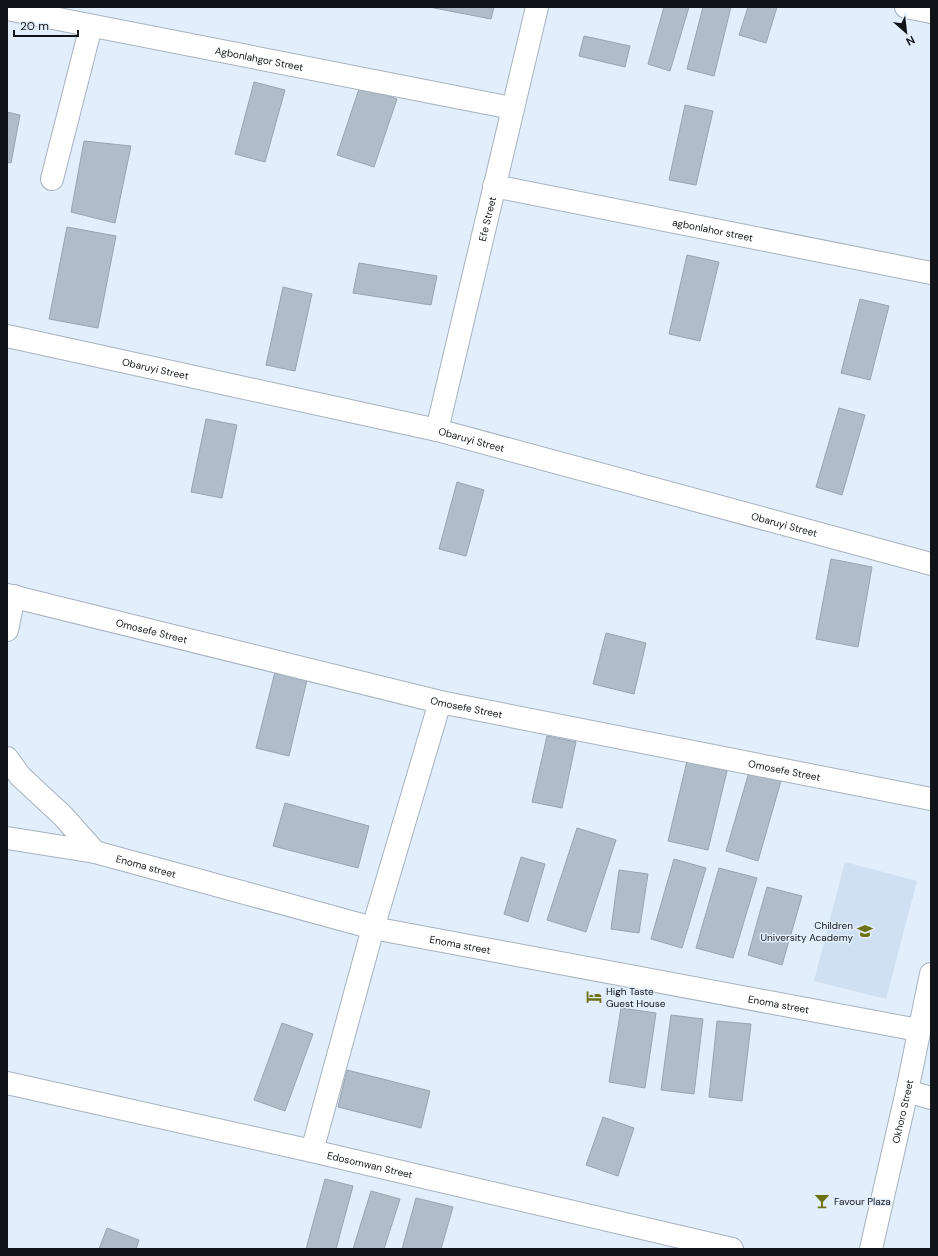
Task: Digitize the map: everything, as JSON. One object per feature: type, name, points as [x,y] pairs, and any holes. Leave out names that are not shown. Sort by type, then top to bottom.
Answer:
[{"type":"street","name":"Efe Street","points":[[437,430],[536,7]]},
{"type":"street","points":[[906,7],[931,12]]},
{"type":"street","name":"Agbonlahgor Street","points":[[7,9],[512,108]]},
{"type":"street","points":[[52,179],[91,26]]},
{"type":"street","name":"agbonlahor street","points":[[494,186],[931,273]]},
{"type":"street","name":"Obaruyi Street","points":[[7,336],[437,430],[931,564]]},
{"type":"street","points":[[7,630],[10,596]]},
{"type":"street","name":"Omosefe Street","points":[[10,596],[440,702],[931,799]]},
{"type":"street","points":[[312,1151],[373,928],[440,702]]},
{"type":"street","points":[[7,758],[20,776],[63,816],[95,852]]},
{"type":"street","name":"Enoma street","points":[[7,838],[95,852],[373,928],[918,1030]]},
{"type":"street","name":"Okhoro Street","points":[[871,1249],[907,1090],[918,1030],[931,974]]},
{"type":"street","name":"Edosomwan Street","points":[[7,1083],[312,1151],[732,1249]]},
{"type":"street","points":[[907,1090],[931,1098]]},
{"type":"shaded area","name":"Children University Academy","points":[[845,862],[917,881],[886,999],[814,981]]},
{"type":"building","points":[[429,7],[494,7],[491,19]]},
{"type":"building","points":[[664,7],[689,7],[670,71],[648,64]]},
{"type":"building","points":[[703,7],[731,7],[714,76],[687,69]]},
{"type":"building","points":[[748,7],[777,7],[766,43],[739,35]]},
{"type":"building","points":[[584,36],[630,46],[625,67],[579,56]]},
{"type":"building","points":[[254,82],[285,90],[265,162],[235,154]]},
{"type":"building","points":[[360,86],[397,99],[374,167],[337,155]]},
{"type":"building","points":[[685,105],[713,111],[696,185],[669,180]]},
{"type":"building","points":[[7,112],[20,115],[11,163],[7,162]]},
{"type":"building","points":[[84,141],[131,146],[115,223],[71,212]]},
{"type":"building","points":[[67,227],[116,236],[98,328],[49,319]]},
{"type":"building","points":[[687,255],[719,262],[700,341],[669,334]]},
{"type":"building","points":[[359,263],[437,276],[431,305],[353,293]]},
{"type":"building","points":[[283,287],[312,294],[295,371],[266,365]]},
{"type":"building","points":[[860,299],[889,306],[870,380],[841,373]]},
{"type":"building","points":[[839,408],[865,415],[842,495],[816,487]]},
{"type":"building","points":[[206,419],[237,425],[222,498],[191,492]]},
{"type":"building","points":[[457,482],[484,490],[466,556],[439,549]]},
{"type":"building","points":[[831,559],[872,567],[858,647],[816,639]]},
{"type":"building","points":[[606,633],[646,643],[634,694],[593,684]]},
{"type":"building","points":[[275,672],[307,680],[289,756],[256,748]]},
{"type":"building","points":[[547,736],[576,742],[562,808],[532,802]]},
{"type":"building","points":[[687,761],[727,771],[708,850],[668,841]]},
{"type":"building","points":[[749,772],[781,781],[758,861],[726,851]]},
{"type":"building","points":[[285,803],[369,826],[358,868],[273,846]]},
{"type":"building","points":[[577,828],[616,840],[586,932],[547,920]]},
{"type":"building","points":[[521,857],[545,864],[528,922],[504,914]]},
{"type":"building","points":[[674,859],[706,868],[682,948],[651,939]]},
{"type":"building","points":[[719,868],[757,878],[733,958],[696,948]]},
{"type":"building","points":[[619,870],[648,874],[639,933],[611,929]]},
{"type":"building","points":[[767,887],[802,896],[782,965],[748,955]]},
{"type":"building","points":[[621,1008],[656,1013],[645,1088],[609,1082]]},
{"type":"building","points":[[671,1015],[703,1019],[694,1094],[661,1090]]},
{"type":"building","points":[[717,1021],[751,1024],[742,1101],[709,1097]]},
{"type":"building","points":[[282,1023],[313,1034],[285,1111],[254,1100]]},
{"type":"building","points":[[347,1070],[430,1091],[421,1128],[338,1107]]},
{"type":"building","points":[[603,1117],[634,1128],[618,1176],[586,1165]]},
{"type":"building","points":[[325,1179],[353,1186],[336,1249],[306,1249]]},
{"type":"building","points":[[371,1191],[400,1199],[384,1249],[353,1249]]},
{"type":"building","points":[[416,1198],[453,1207],[441,1249],[402,1249]]},
{"type":"building","points":[[107,1228],[139,1240],[136,1249],[99,1249]]},
{"type":"place","name":"Children University Academy","points":[[865,931]]},
{"type":"place","name":"High Taste Guest House","points":[[594,997]]},
{"type":"place","name":"Favour Plaza","points":[[822,1201]]}]
